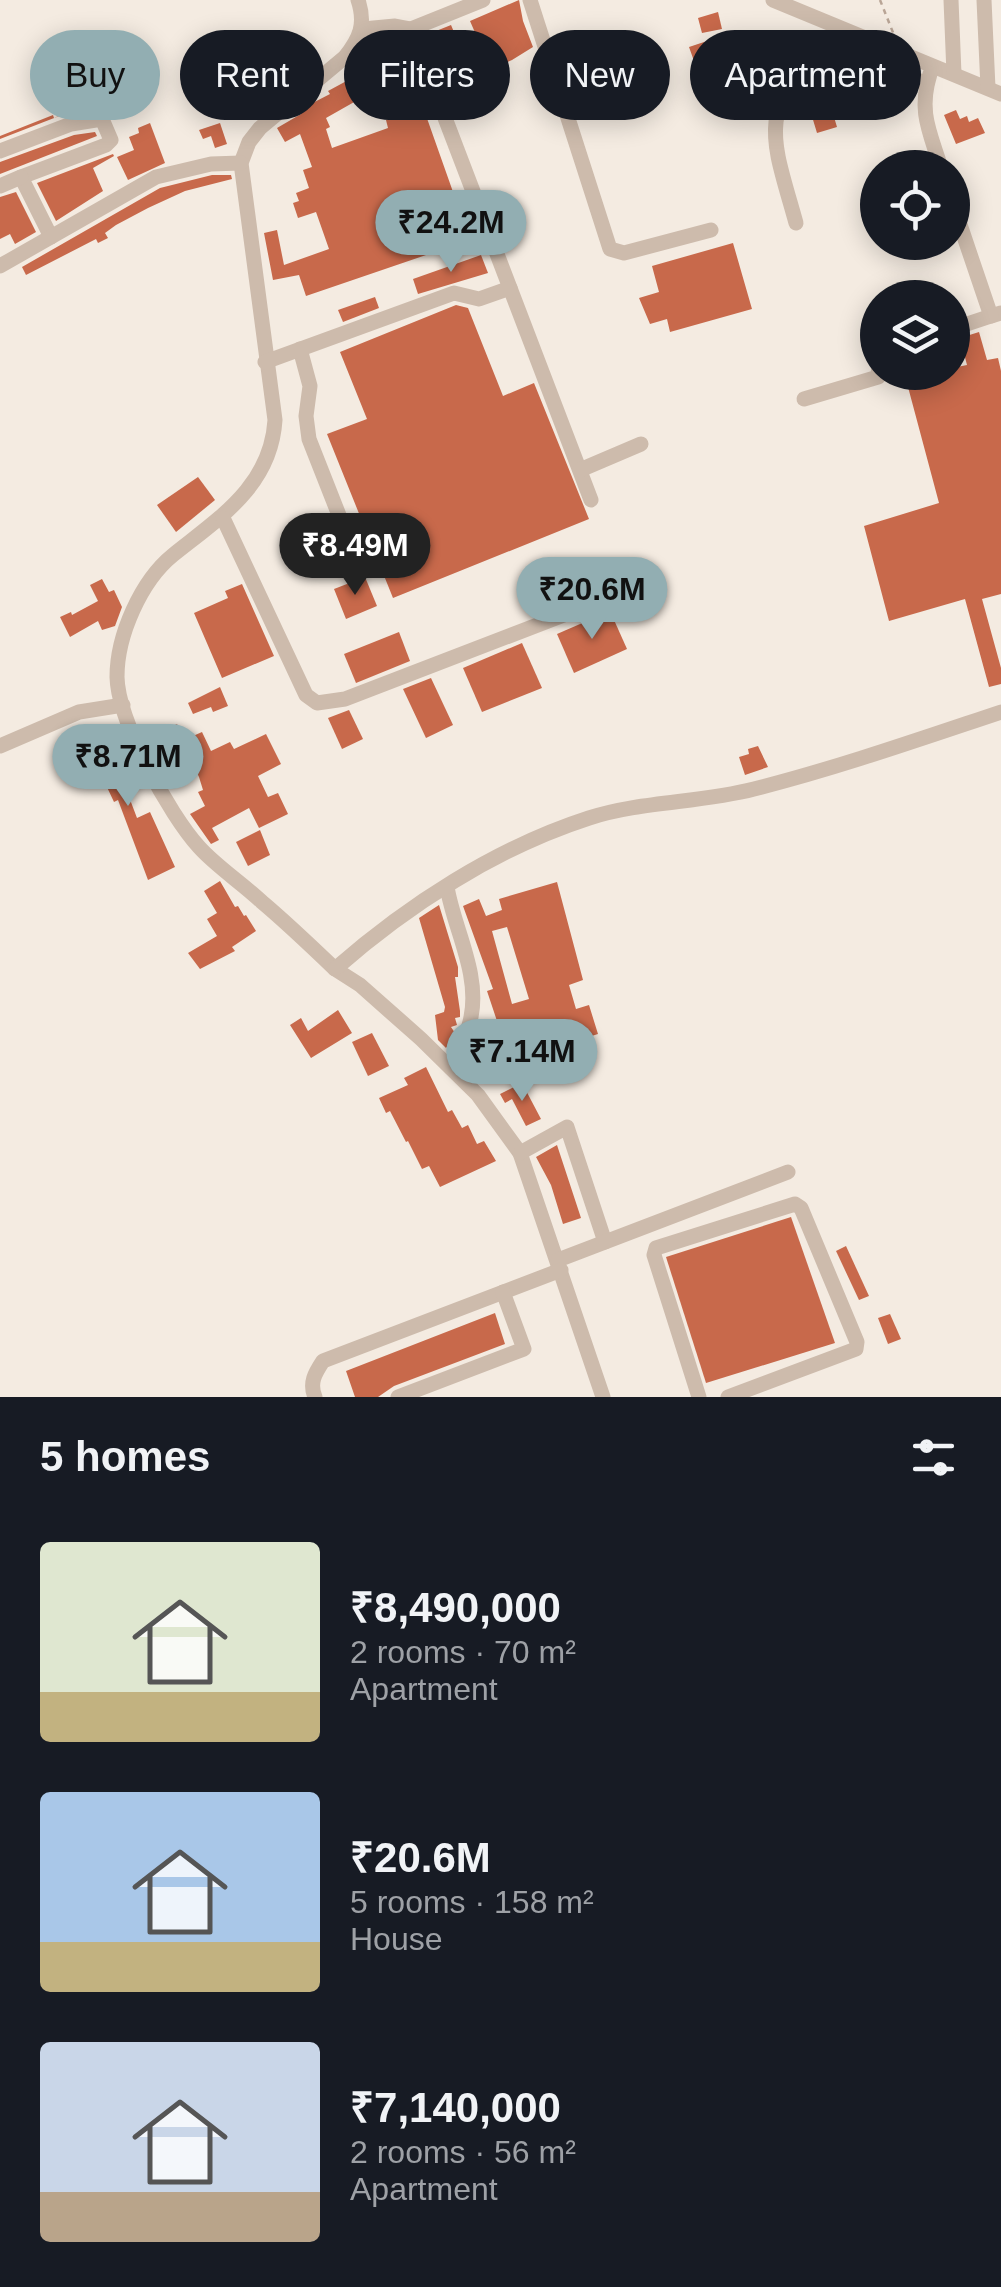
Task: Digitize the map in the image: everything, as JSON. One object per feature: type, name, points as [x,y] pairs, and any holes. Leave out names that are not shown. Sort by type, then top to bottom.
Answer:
[{"type":"street","points":[[358,0],[363,29],[345,58],[260,128],[241,163],[275,420],[266,462],[223,518],[170,558],[141,595],[119,654],[117,680],[148,768],[201,850],[451,1068],[478,1095],[520,1153],[603,1397]]},
{"type":"street","points":[[363,29],[411,28],[483,0]]},
{"type":"street","points":[[530,0],[610,249],[624,253],[711,230]]},
{"type":"street","points":[[773,0],[847,30]]},
{"type":"street","points":[[951,0],[954,74]]},
{"type":"street","points":[[921,61],[994,91],[984,0]]},
{"type":"street","points":[[411,28],[591,500]]},
{"type":"street","points":[[796,223],[776,152],[774,122],[782,92],[818,42],[927,84]]},
{"type":"street","points":[[933,66],[923,97],[924,114],[936,150]]},
{"type":"street","points":[[0,151],[71,124],[102,119],[111,140],[0,186]]},
{"type":"street","points":[[0,266],[156,177],[212,164],[241,163]]},
{"type":"street","points":[[21,177],[52,237]]},
{"type":"street","points":[[970,248],[996,315],[970,324]]},
{"type":"street","points":[[265,362],[454,293],[480,300],[510,288]]},
{"type":"street","points":[[300,349],[310,386],[306,416],[309,439],[359,566]]},
{"type":"street","points":[[804,399],[860,382]]},
{"type":"street","points":[[580,470],[641,444]]},
{"type":"street","points":[[223,518],[306,696],[317,703],[345,699],[600,601]]},
{"type":"street","points":[[0,746],[78,712],[123,705]]},
{"type":"street","points":[[335,969],[384,926],[448,887],[513,850],[590,818],[748,791],[1001,712]]},
{"type":"street","points":[[448,887],[469,966],[472,998],[472,1016],[451,1068]]},
{"type":"street","points":[[520,1153],[567,1127],[605,1242]]},
{"type":"street","points":[[314,1397],[314,1375],[323,1361],[503,1292],[605,1242],[788,1172]]},
{"type":"street","points":[[699,1397],[654,1255],[656,1248],[795,1204],[801,1208],[857,1342],[856,1349],[728,1397]]},
{"type":"street","points":[[398,1397],[524,1348],[503,1292]]},
{"type":"path","points":[[880,0],[893,30]]},
{"type":"building","points":[[519,0],[530,49],[510,61],[510,30],[474,30],[470,21]]},
{"type":"building","points":[[718,12],[722,29],[701,30],[698,18]]},
{"type":"building","points":[[344,82],[344,108],[326,118],[332,148],[388,128],[386,120],[428,120],[470,240],[306,296],[299,275],[273,280],[264,233],[277,230],[284,265],[329,249],[316,212],[298,218],[293,203],[299,201],[296,193],[309,188],[303,170],[312,167],[300,134],[285,142],[277,128],[291,120],[324,120],[324,97],[330,94],[328,91]]},
{"type":"building","points":[[956,110],[960,119],[967,116],[969,122],[978,118],[985,133],[956,144],[944,115]]},
{"type":"building","points":[[40,120],[49,120],[0,139]]},
{"type":"building","points":[[813,120],[835,120],[837,127],[817,133]]},
{"type":"building","points":[[150,123],[165,163],[128,180],[117,157],[134,150],[129,137]]},
{"type":"building","points":[[220,123],[227,144],[215,148],[211,136],[203,139],[199,130]]},
{"type":"building","points":[[95,132],[97,136],[0,174],[0,162],[74,135]]},
{"type":"building","points":[[113,154],[93,168],[103,191],[56,221],[37,183]]},
{"type":"building","points":[[212,175],[231,175],[232,179],[185,191],[148,208],[105,233],[108,238],[98,243],[96,239],[26,275],[22,267],[160,188]]},
{"type":"building","points":[[16,192],[36,232],[15,244],[10,234],[0,239],[0,197]]},
{"type":"building","points":[[733,243],[752,309],[670,332],[667,319],[650,324],[639,298],[659,292],[652,266]]},
{"type":"building","points":[[481,255],[488,273],[418,294],[413,279]]},
{"type":"building","points":[[375,297],[379,308],[343,322],[338,310]]},
{"type":"building","points":[[456,305],[468,308],[503,396],[534,383],[589,519],[393,598],[327,434],[367,419],[340,352]]},
{"type":"building","points":[[979,332],[987,360],[998,358],[1001,371],[1001,594],[982,599],[1001,668],[1001,684],[989,687],[965,599],[889,621],[864,526],[939,503],[909,390],[970,390],[970,335]]},
{"type":"building","points":[[198,477],[215,500],[176,532],[157,505]]},
{"type":"building","points":[[365,577],[377,606],[346,619],[334,589]]},
{"type":"building","points":[[102,579],[109,592],[114,590],[122,607],[115,626],[102,630],[98,621],[70,637],[60,617],[98,601],[90,585]]},
{"type":"building","points":[[242,584],[274,656],[222,678],[194,613],[228,598],[225,591]]},
{"type":"building","points":[[610,611],[627,649],[574,673],[557,634]]},
{"type":"building","points":[[399,632],[410,661],[356,683],[344,654]]},
{"type":"building","points":[[522,643],[542,688],[482,712],[463,668]]},
{"type":"building","points":[[431,678],[453,725],[426,738],[403,689]]},
{"type":"building","points":[[220,687],[228,706],[193,714],[188,703]]},
{"type":"building","points":[[349,710],[363,739],[342,749],[328,718]]},
{"type":"building","points":[[177,724],[184,740],[202,732],[211,751],[230,742],[234,749],[266,734],[281,764],[258,776],[268,797],[278,793],[288,814],[259,828],[249,808],[212,828],[219,840],[211,844],[190,814],[205,806],[191,760],[164,771],[148,737]]},
{"type":"building","points":[[93,728],[104,753],[108,751],[119,783],[123,781],[137,818],[150,812],[175,867],[148,880],[118,800],[114,802],[106,785],[98,788],[83,746],[79,748],[74,737]]},
{"type":"building","points":[[758,746],[768,767],[745,775],[739,757]]},
{"type":"building","points":[[260,830],[270,855],[248,866],[236,842]]},
{"type":"building","points":[[220,881],[235,907],[246,915],[256,931],[232,947],[235,951],[200,969],[188,953],[217,936],[207,919],[217,913],[204,891]]},
{"type":"building","points":[[557,882],[583,980],[569,985],[576,1009],[589,1005],[598,1034],[579,1040],[577,1032],[532,1046],[525,1025],[501,1033],[487,991],[493,989],[463,906],[479,899],[486,916],[502,910],[499,899]],"holes":[[[507,927],[529,999],[512,1004],[492,931]]]},
{"type":"building","points":[[439,905],[458,967],[455,977],[460,1017],[455,1018],[457,1025],[451,1027],[455,1033],[446,1048],[438,1040],[435,1015],[444,1012],[445,1007],[419,918]]},
{"type":"building","points":[[338,1010],[352,1033],[311,1058],[290,1025],[301,1018],[308,1031]]},
{"type":"building","points":[[372,1033],[389,1066],[368,1076],[352,1042]]},
{"type":"building","points":[[426,1067],[448,1112],[452,1110],[462,1128],[468,1125],[477,1144],[484,1141],[496,1161],[440,1187],[429,1166],[422,1169],[379,1098],[408,1085],[404,1078]]},
{"type":"building","points":[[522,1083],[541,1119],[526,1126],[512,1099],[505,1103],[500,1094]]},
{"type":"building","points":[[557,1145],[581,1218],[563,1224],[551,1185],[536,1157]]},
{"type":"building","points":[[791,1217],[835,1343],[706,1383],[666,1257]]},
{"type":"building","points":[[846,1246],[869,1296],[859,1300],[836,1251]]},
{"type":"building","points":[[495,1313],[505,1344],[394,1386],[378,1397],[355,1397],[346,1371]]},
{"type":"building","points":[[890,1314],[901,1339],[888,1344],[878,1318]]}]
